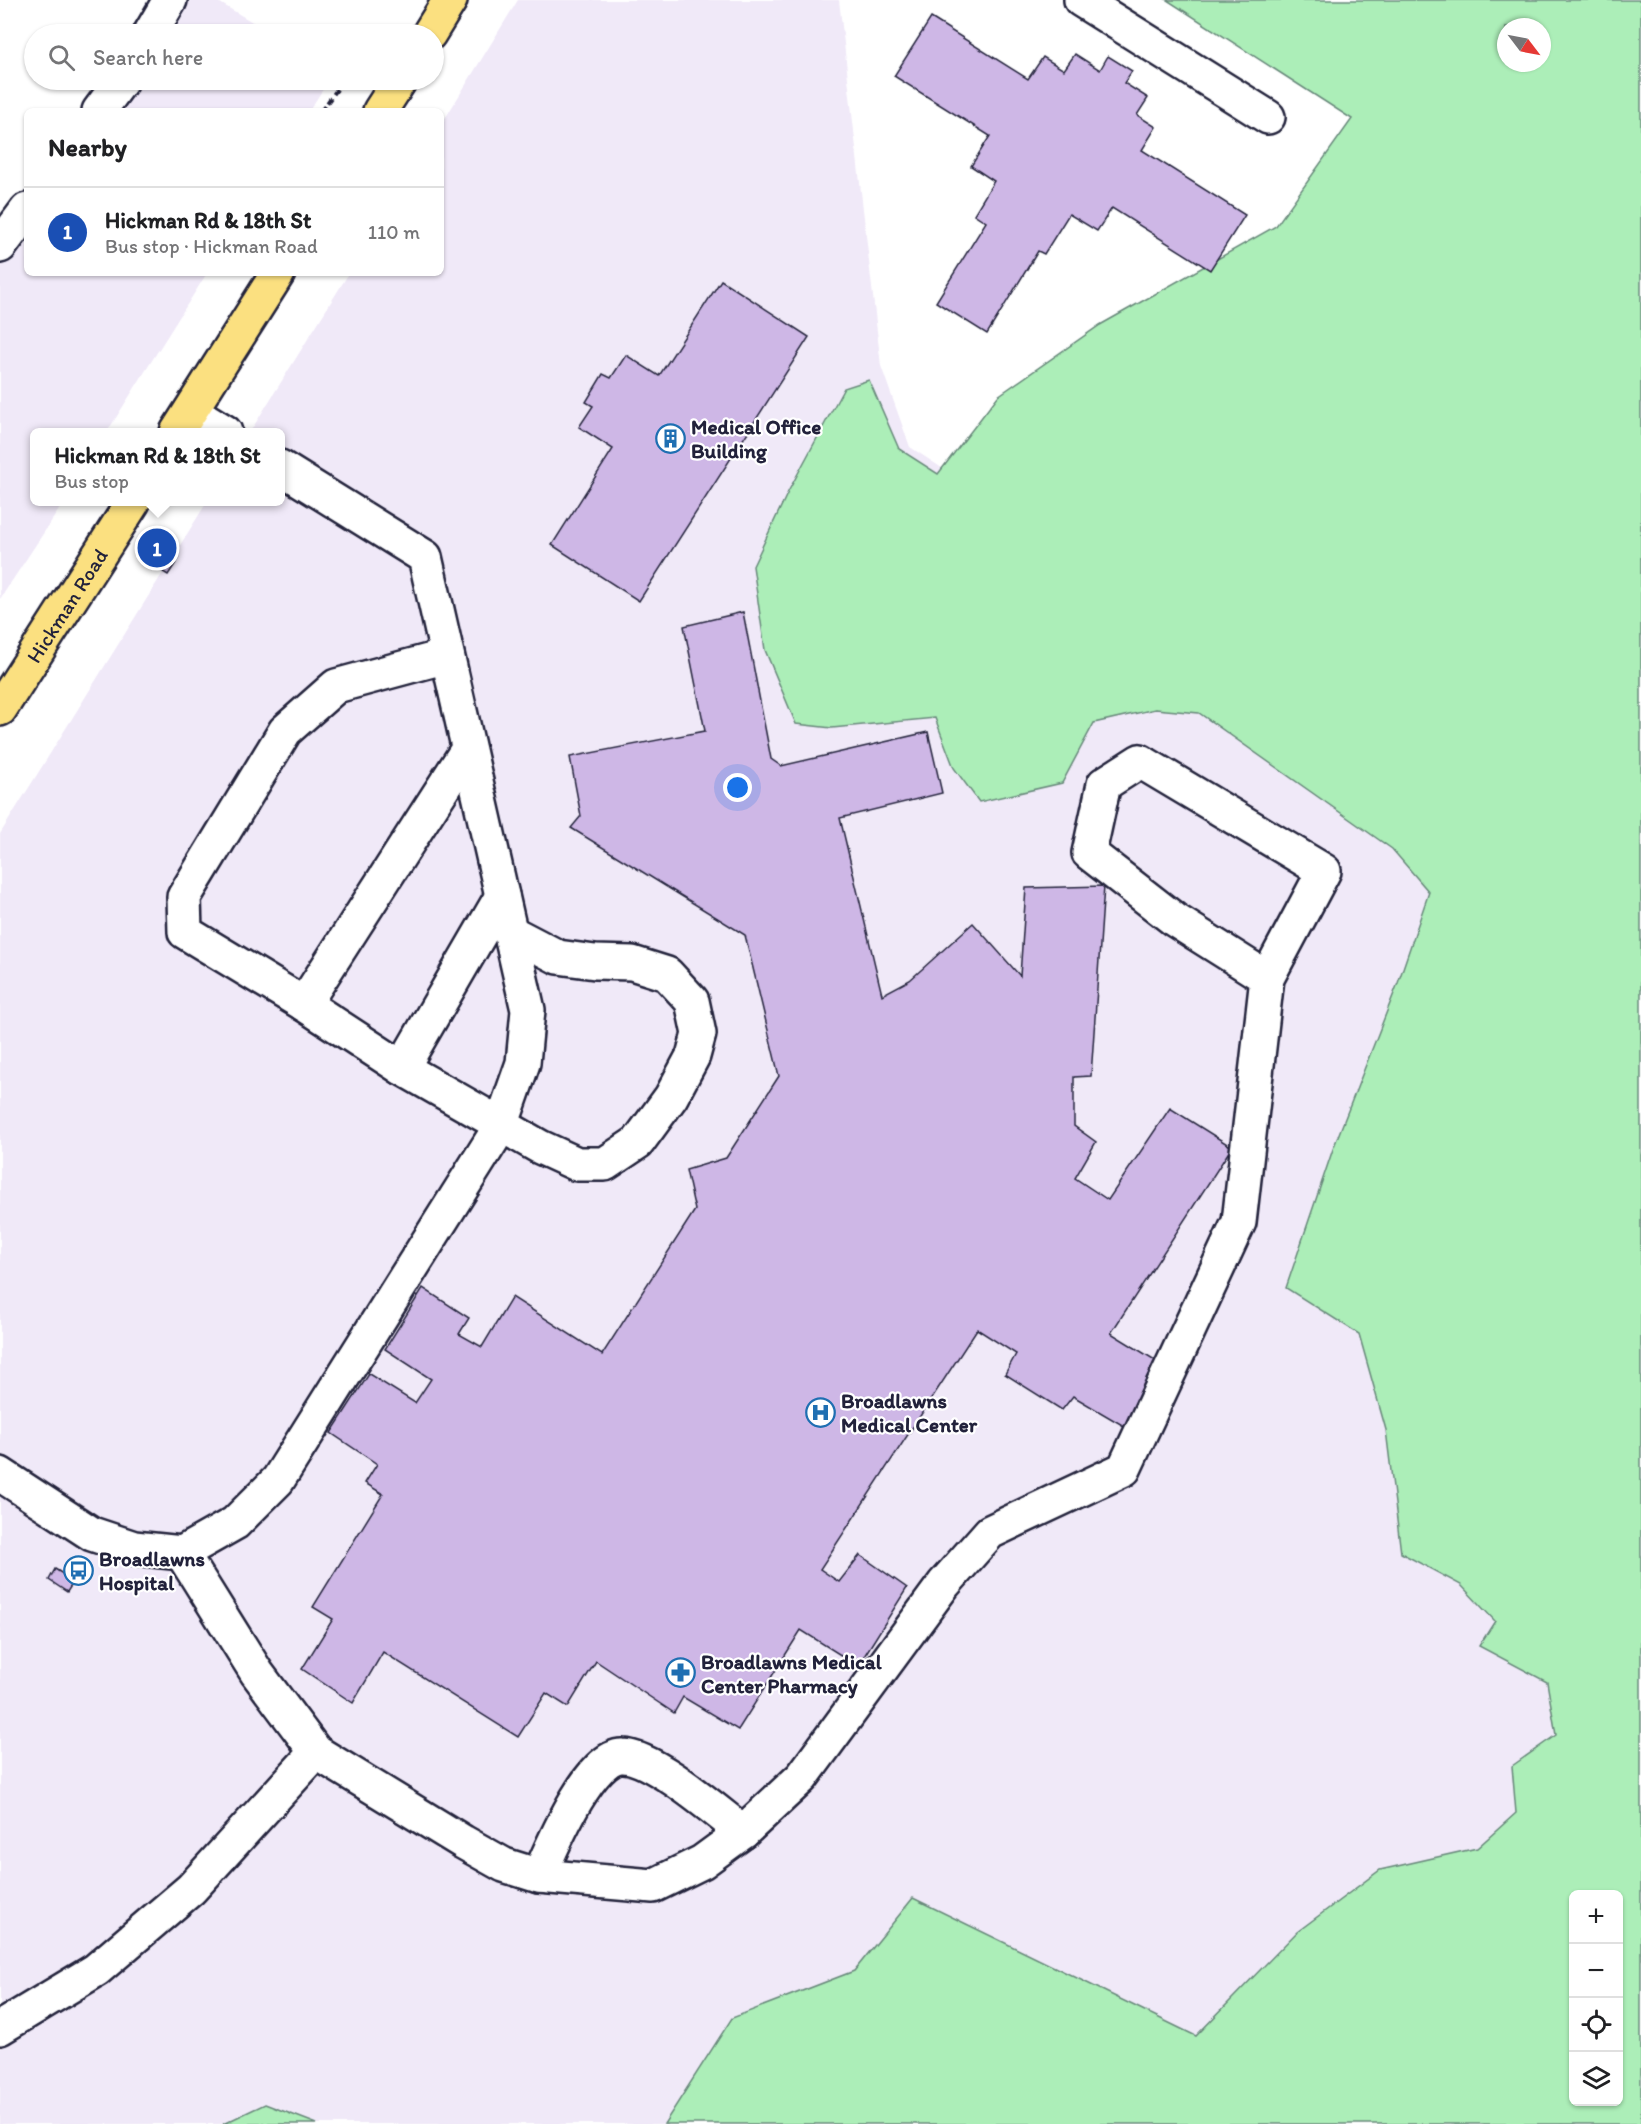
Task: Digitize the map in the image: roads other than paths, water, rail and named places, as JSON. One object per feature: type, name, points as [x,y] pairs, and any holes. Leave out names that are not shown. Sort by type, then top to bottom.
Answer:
[{"type":"main road","points":[[435,24],[450,0]]},
{"type":"main road","points":[[382,108],[394,90]]},
{"type":"main road","points":[[184,422],[276,276]]},
{"type":"main road","name":"Hickman Road","points":[[0,709],[130,506]]},
{"type":"lane","points":[[156,24],[170,0]]},
{"type":"lane","points":[[1081,0],[1268,117]]},
{"type":"lane","points":[[101,108],[115,90]]},
{"type":"lane","points":[[0,246],[24,214]]},
{"type":"lane","points":[[184,422],[209,428]]},
{"type":"lane","points":[[0,1474],[92,1534],[134,1548],[183,1553],[235,1523],[278,1480],[502,1123],[523,1063],[528,1010],[425,557],[285,470]]},
{"type":"lane","points":[[447,656],[336,686],[285,731],[184,897],[184,932],[304,1004],[402,1068],[502,1123],[540,1147],[577,1164],[605,1164],[639,1142],[671,1097],[693,1056],[699,1034],[692,1001],[667,974],[632,963],[595,962],[558,957],[510,932]]},
{"type":"lane","points":[[304,1004],[468,749]]},
{"type":"lane","points":[[183,1553],[257,1673],[316,1752],[464,1842],[504,1864],[539,1876],[653,1886],[702,1862],[743,1832],[802,1777],[944,1584],[990,1532],[1124,1468],[1239,1222],[1267,978],[1324,871],[1140,760],[1104,784],[1089,853],[1175,920],[1267,978]]},
{"type":"lane","points":[[402,1068],[502,896]]},
{"type":"lane","points":[[0,2028],[96,1970],[191,1889],[316,1752]]},
{"type":"lane","points":[[539,1876],[561,1824],[592,1776],[604,1762],[621,1755],[641,1759],[684,1786],[743,1832]]},
{"type":"place","name":"Medical Office Building","points":[[670,438]]},
{"type":"place","name":"Hickman Rd & 18th St","points":[[157,548]]},
{"type":"place","name":"Broadlawns Medical Center","points":[[820,1412]]},
{"type":"place","name":"Broadlawns Hospital","points":[[78,1570]]},
{"type":"place","name":"Broadlawns Medical Center Pharmacy","points":[[680,1673]]}]
